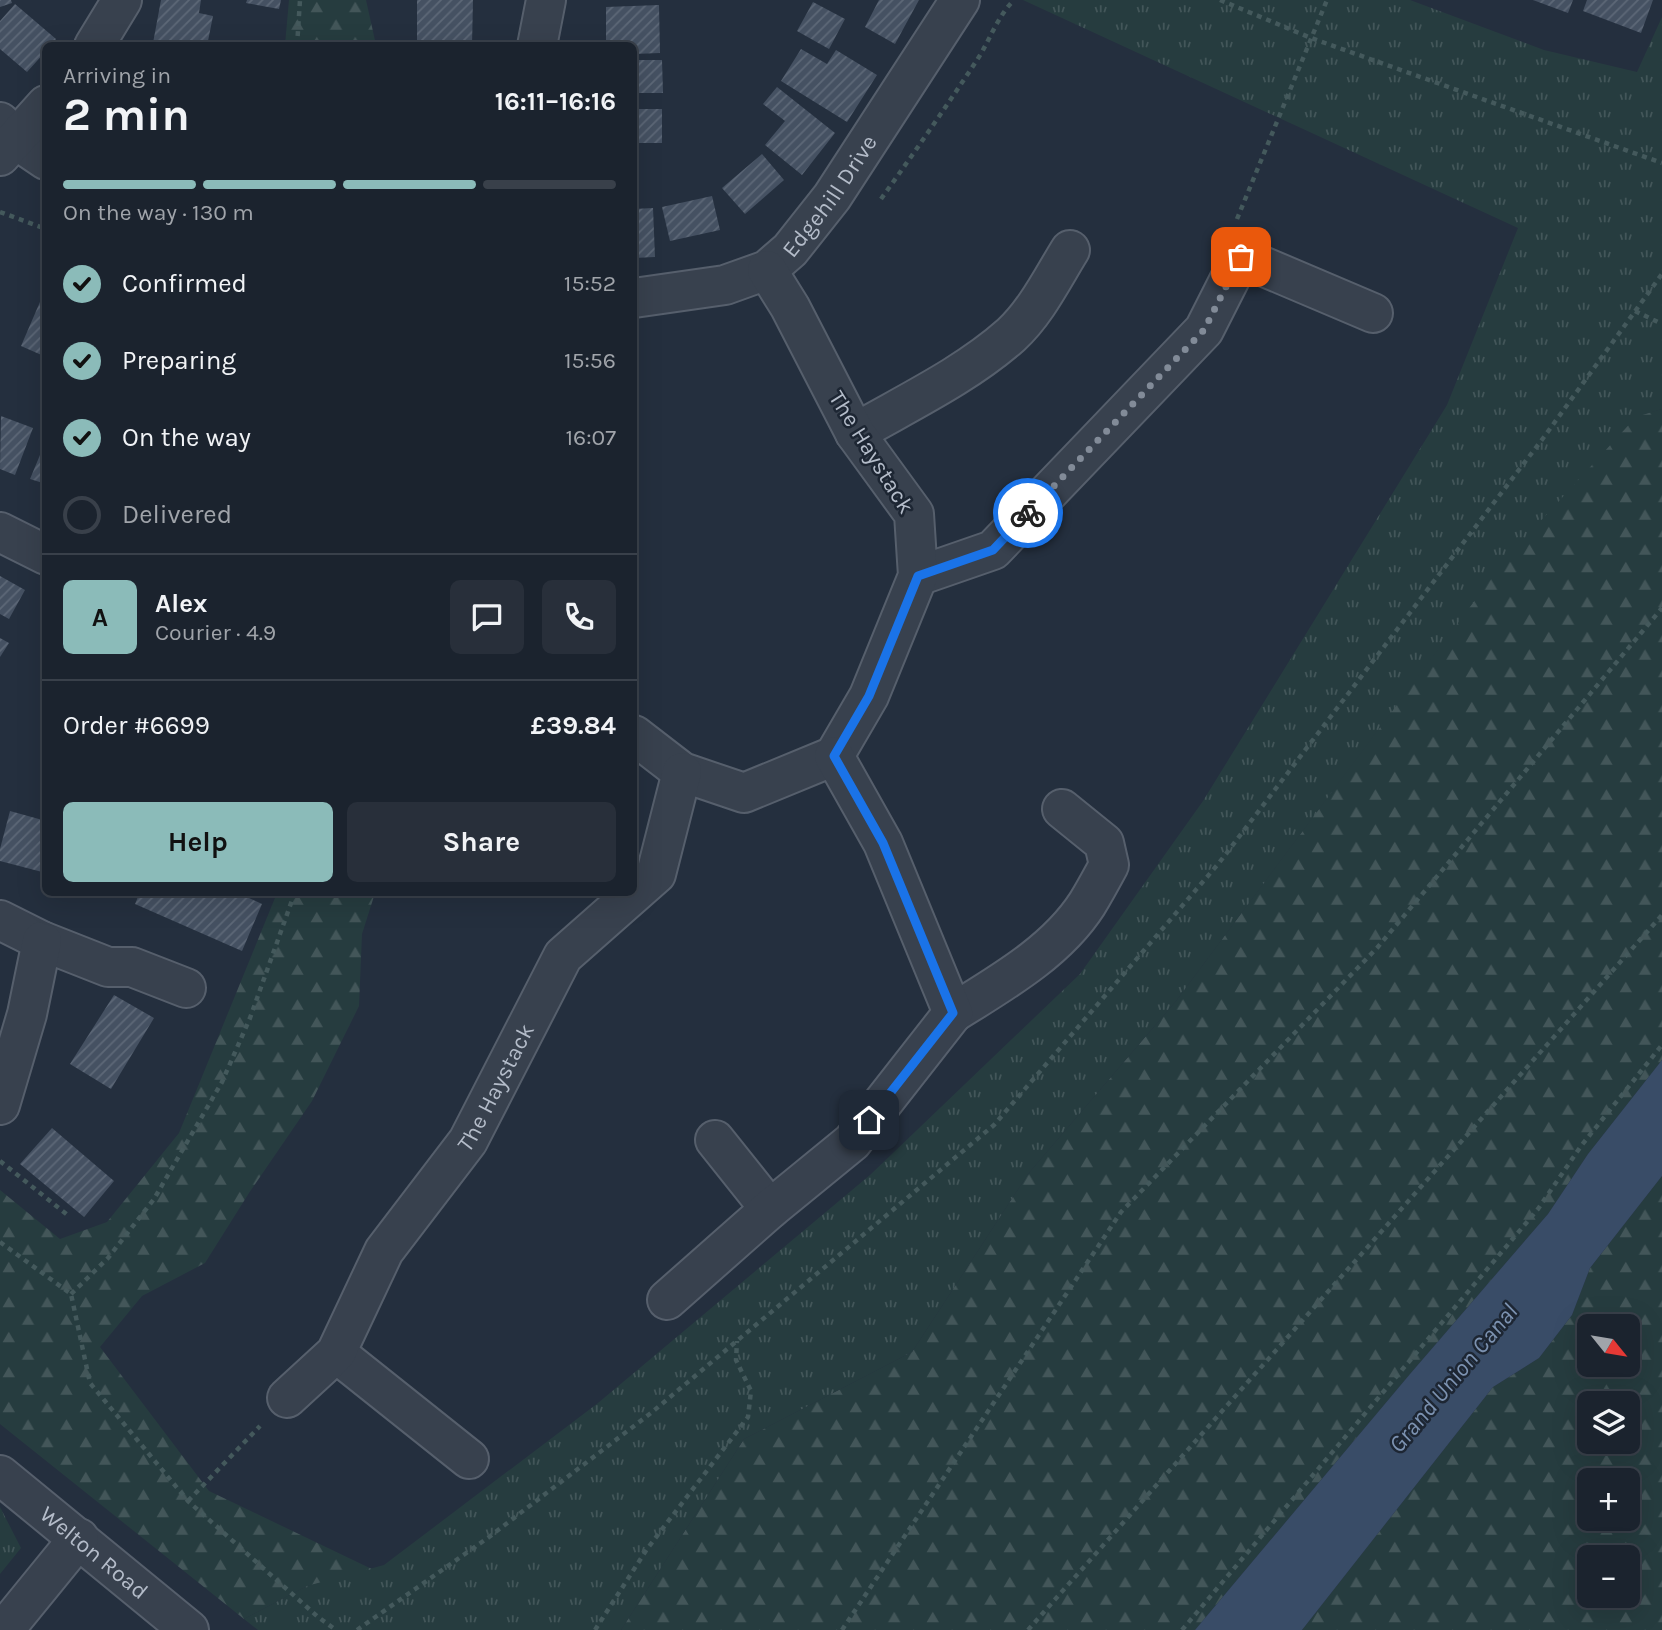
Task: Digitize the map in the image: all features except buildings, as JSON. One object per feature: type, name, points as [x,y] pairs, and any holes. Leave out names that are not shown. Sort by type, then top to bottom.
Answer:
[{"type":"street","points":[[96,42],[122,0]]},
{"type":"street","points":[[538,42],[546,0]]},
{"type":"street","name":"Edgehill Drive","points":[[637,298],[725,285],[767,270],[790,250],[832,197],[960,0]]},
{"type":"street","points":[[15,144],[42,110]]},
{"type":"street","points":[[855,433],[964,369],[1012,334],[1041,298],[1070,250]]},
{"type":"street","points":[[918,576],[993,550],[1204,330],[1241,257],[1373,313]]},
{"type":"street","name":"The Haystack","points":[[767,270],[790,307],[855,433],[914,514],[918,576],[869,696],[834,756]]},
{"type":"street","points":[[0,532],[42,553]]},
{"type":"street","points":[[637,737],[682,772],[744,793],[834,756],[883,843],[953,1013]]},
{"type":"street","name":"The Haystack","points":[[637,891],[656,874],[682,772]]},
{"type":"street","points":[[667,1300],[770,1209],[852,1142],[953,1013],[1008,979],[1054,943],[1086,905],[1109,865],[1104,843],[1062,809]]},
{"type":"street","name":"The Haystack","points":[[288,1398],[336,1353],[384,1251],[468,1141],[564,956],[631,896]]},
{"type":"street","points":[[0,920],[80,957],[108,967],[132,967],[186,988]]},
{"type":"street","points":[[0,1105],[27,1014],[42,941]]},
{"type":"street","points":[[715,1140],[770,1209]]},
{"type":"street","points":[[336,1353],[469,1459]]},
{"type":"street","name":"Welton Road","points":[[0,1475],[189,1630]]},
{"type":"street","points":[[4,1630],[79,1538]]},
{"type":"path","points":[[297,42],[300,0]]},
{"type":"path","points":[[1220,0],[1311,38],[1662,163]]},
{"type":"path","points":[[1241,257],[1236,221],[1327,0]]},
{"type":"path","points":[[0,212],[42,228]]},
{"type":"path","points":[[1635,311],[1662,324]]},
{"type":"path","points":[[842,1630],[1121,1212],[1377,948],[1662,608]]},
{"type":"path","points":[[71,1294],[108,1258],[154,1199],[222,1082],[250,1018],[294,896]]},
{"type":"path","points":[[1028,1630],[1662,915]]},
{"type":"path","points":[[1182,1630],[1538,1209],[1581,1146],[1662,1045]]},
{"type":"path","points":[[0,1161],[70,1217]]},
{"type":"path","points":[[0,1242],[71,1294],[90,1383],[188,1501],[336,1630]]},
{"type":"path","points":[[596,1630],[647,1549],[748,1417],[751,1391],[736,1360],[737,1340]]},
{"type":"path","points":[[188,1501],[288,1398]]},
{"type":"green space","points":[[289,0],[366,0],[375,42],[285,42]]},
{"type":"green space","points":[[1023,0],[1410,0],[1544,50],[1637,72],[1662,17],[1662,409],[1636,417],[1505,560],[1176,1001],[1028,1174],[912,1352],[744,1439],[621,1630],[258,1630],[244,1619],[307,1586],[384,1565],[598,1403],[870,1175],[1080,974],[1203,801],[1447,405],[1518,228]]},
{"type":"green space","points":[[1662,409],[1662,1060],[1588,1154],[1548,1214],[1195,1630],[621,1630],[744,1439],[912,1352],[1028,1174],[1176,1001],[1505,559],[1636,416]]},
{"type":"green space","points":[[276,896],[374,896],[362,934],[359,1006],[312,1101],[205,1263],[142,1296],[100,1347],[209,1491],[376,1571],[307,1586],[244,1619],[0,1424],[0,1190],[60,1239],[107,1222],[179,1133]]},
{"type":"green space","points":[[1662,1176],[1662,1630],[1302,1630],[1493,1387],[1539,1358],[1572,1315],[1590,1268]]},
{"type":"green space","points":[[0,1507],[21,1548],[0,1574]]},
{"type":"water","name":"Grand Union Canal","points":[[1662,1060],[1662,1176],[1590,1268],[1572,1315],[1539,1358],[1493,1387],[1302,1630],[1195,1630],[1548,1214],[1588,1154]]},
{"type":"way so far","points":[[1028,513],[1204,330],[1241,257]]},
{"type":"route","points":[[869,1120],[953,1013],[883,843],[834,756],[869,696],[918,576],[993,550],[1028,513]]}]
